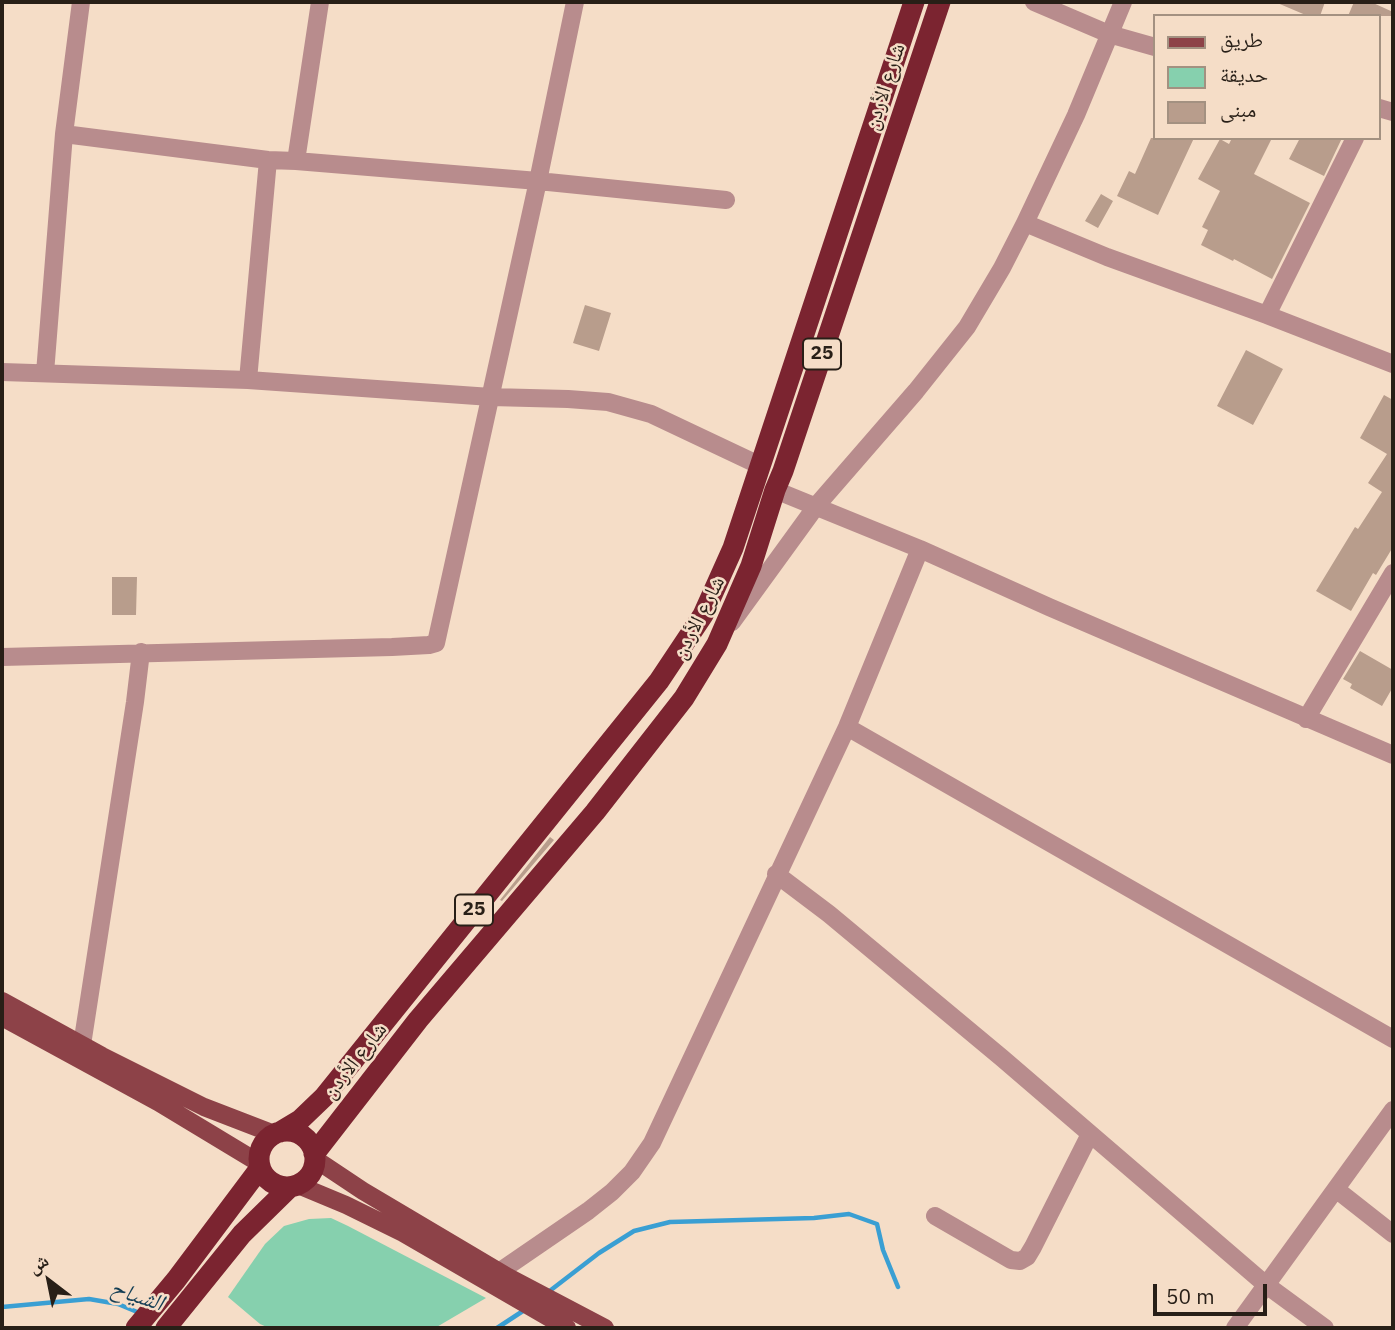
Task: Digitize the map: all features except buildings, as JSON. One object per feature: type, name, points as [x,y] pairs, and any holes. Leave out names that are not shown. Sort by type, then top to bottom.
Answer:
[{"type":"highway","name":"شارع الأردن","points":[[277,1133],[300,1120],[324,1097],[659,681],[693,633],[712,598],[733,548],[914,2]]},
{"type":"highway","name":"شارع الأردن","points":[[315,1156],[418,1020],[595,812],[684,698],[717,644],[751,566],[940,2]]},
{"type":"highway","points":[[659,681],[684,698]]},
{"type":"highway","points":[[277,1133],[298,1133],[306,1139],[315,1156]]},
{"type":"highway","name":"25","points":[[136,1328],[176,1280],[259,1166],[263,1143],[277,1133]]},
{"type":"highway","name":"25","points":[[166,1328],[242,1234],[311,1174],[315,1156]]},
{"type":"highway","points":[[259,1166],[268,1181],[282,1187],[294,1186]]},
{"type":"main road","points":[[2,1001],[204,1107],[277,1133]]},
{"type":"main road","points":[[2,1017],[158,1102],[259,1166]]},
{"type":"main road","points":[[315,1156],[499,1281],[548,1319],[567,1328]]},
{"type":"main road","points":[[294,1186],[346,1205],[499,1281],[561,1306],[605,1328]]},
{"type":"street","points":[[45,373],[65,134],[80,2]]},
{"type":"street","points":[[296,161],[320,2]]},
{"type":"street","points":[[2,657],[435,645],[575,2]]},
{"type":"street","points":[[1034,2],[1109,33],[1154,47]]},
{"type":"street","points":[[717,644],[817,505],[916,391],[967,327],[1025,223],[1076,116],[1123,2]]},
{"type":"street","points":[[65,134],[268,160],[538,181],[726,200]]},
{"type":"street","points":[[1267,315],[1354,140]]},
{"type":"street","points":[[248,380],[268,160]]},
{"type":"street","points":[[1025,223],[1107,257],[1393,364]]},
{"type":"street","points":[[2,372],[248,380],[491,397],[608,402],[651,414],[761,466]]},
{"type":"street","points":[[775,490],[920,549],[1393,755]]},
{"type":"street","points":[[499,1281],[588,1211],[632,1172],[652,1143],[847,727],[920,549]]},
{"type":"street","points":[[1306,719],[1393,573]]},
{"type":"street","points":[[82,1045],[141,652]]},
{"type":"street","points":[[847,727],[1393,1039]]},
{"type":"street","points":[[776,874],[829,914],[1265,1284],[1325,1328]]},
{"type":"street","points":[[1235,1328],[1393,1110]]},
{"type":"street","points":[[935,1216],[1011,1260],[1020,1261],[1027,1257],[1033,1247],[1090,1134]]},
{"type":"street","points":[[1336,1190],[1393,1234]]},
{"type":"green space","points":[[331,1218],[486,1298],[435,1328],[269,1328],[260,1324],[228,1297],[265,1244],[284,1226],[309,1219]]},
{"type":"waterway","points":[[547,1293],[599,1253],[634,1231],[670,1222],[814,1218],[849,1214],[877,1224],[883,1250],[898,1287]]},
{"type":"waterway","name":"الشياح","points":[[2,1307],[89,1299],[118,1304],[142,1314]]},
{"type":"waterway","points":[[497,1328],[526,1309]]}]
